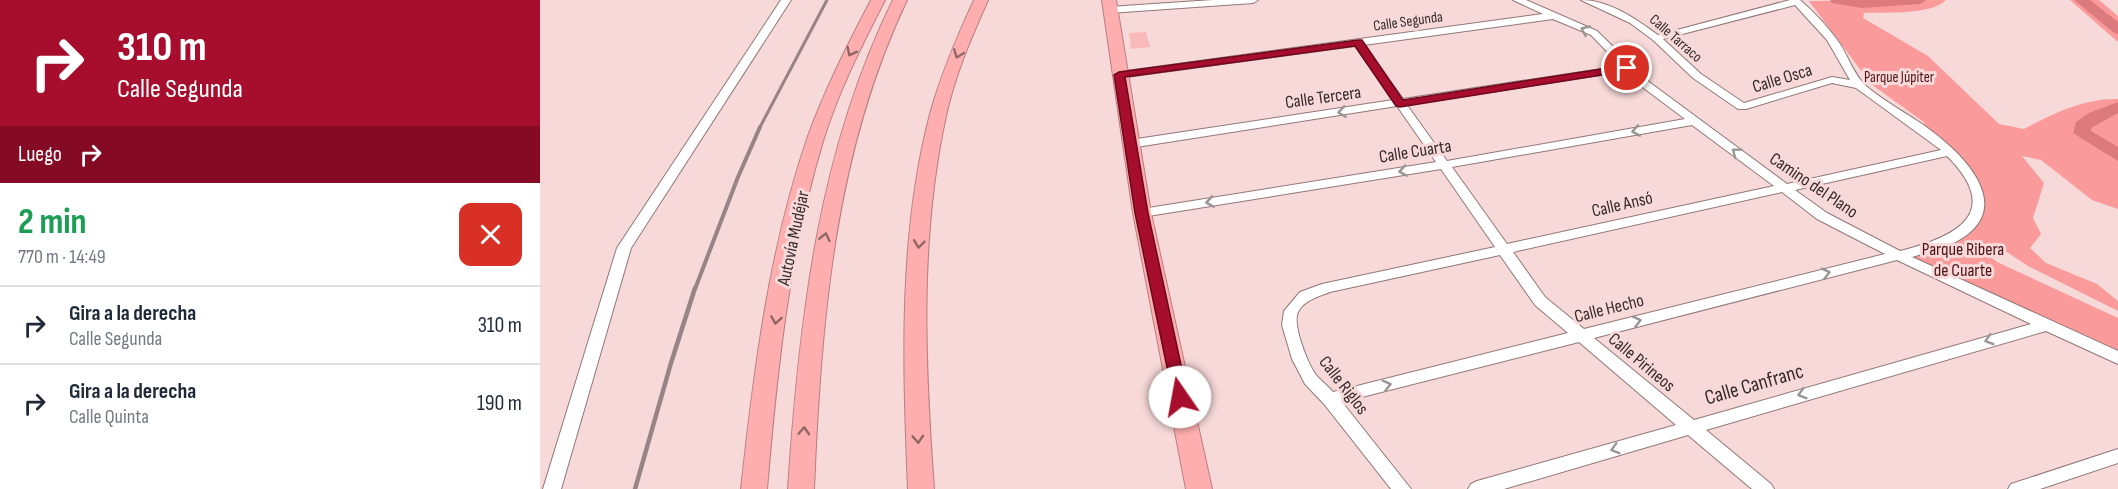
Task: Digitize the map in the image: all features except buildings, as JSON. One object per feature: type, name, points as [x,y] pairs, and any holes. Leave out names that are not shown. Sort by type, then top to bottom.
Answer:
[{"type":"highway","name":"Autovía Mudéjar","points":[[754,489],[760,428],[786,255],[816,139],[846,60],[878,0]]},
{"type":"highway","name":"Autovía Mudéjar","points":[[801,489],[805,417],[822,249],[848,134],[874,56],[900,0]]},
{"type":"highway","points":[[921,489],[915,391],[915,278],[931,145],[952,71],[981,0]]},
{"type":"highway","points":[[1109,5],[1142,213],[1199,489]]},
{"type":"street","points":[[552,489],[624,248],[786,0]]},
{"type":"street","points":[[1109,5],[1253,0]]},
{"type":"street","name":"Camino del Plano","points":[[1518,0],[1594,33],[1645,84],[1822,216],[1897,255],[2118,358]]},
{"type":"street","name":"Calle Tarraco","points":[[1586,0],[1633,21],[1656,38],[1697,76],[1742,107]]},
{"type":"street","points":[[1656,38],[1796,1],[1835,44],[1859,85]]},
{"type":"street","name":"Calle Segunda","points":[[1118,69],[1161,70],[1553,16]]},
{"type":"street","name":"Calle Pirineos","points":[[1358,43],[1540,301],[1765,489]]},
{"type":"street","name":"Calle Tercera","points":[[1130,144],[1627,68]]},
{"type":"street","name":"Calle Osca","points":[[1742,107],[1853,75]]},
{"type":"street","name":"Calle Osca","points":[[1832,80],[1859,85]]},
{"type":"street","name":"Calle Hecho","points":[[1330,399],[1897,255],[1945,242],[1960,234],[1973,222],[1977,213],[1978,192],[1964,166],[1919,126],[1859,85]]},
{"type":"street","name":"Calle Cuarta","points":[[1142,213],[1443,165],[1694,121]]},
{"type":"street","name":"Calle Ansó","points":[[1305,296],[1503,249],[1949,152]]},
{"type":"street","name":"Calle Riglos","points":[[1305,296],[1291,310],[1289,325],[1300,359],[1311,380],[1330,399],[1402,489]]},
{"type":"street","name":"Calle Canfranc","points":[[1477,489],[1688,426],[2046,325]]},
{"type":"street","points":[[2017,489],[2118,456]]},
{"type":"green space","points":[[1946,0],[1930,8],[1908,12],[1864,13],[1863,18],[1928,56],[1999,124],[2024,129],[2081,104],[2118,99],[2118,209],[2092,200],[2041,160],[2022,156],[2044,183],[2033,218],[2041,234],[2030,248],[2046,263],[2097,284],[2118,301],[2118,311],[2028,266],[1995,244],[1988,255],[1997,262],[2118,318],[2118,358],[1897,255],[1916,251],[1973,221],[1972,178],[1919,126],[1925,123],[1871,84],[1809,1]]},
{"type":"green space","points":[[2070,0],[2099,0],[2118,16],[2118,42]]},
{"type":"waterway","points":[[1837,0],[1862,4],[1920,0]]},
{"type":"waterway","points":[[2081,0],[2118,29]]},
{"type":"waterway","points":[[2118,107],[2095,117],[2082,126],[2082,133],[2118,155]]},
{"type":"railway","points":[[760,128],[827,0]]},
{"type":"railway","points":[[695,289],[760,128]]},
{"type":"railway","points":[[635,489],[695,288]]},
{"type":"route","points":[[1180,397],[1142,213],[1119,75],[1135,71],[1148,72],[1358,43],[1400,104],[1627,68]]},
{"type":"park label","name":"Parque Júpiter","points":[[1899,77]]},
{"type":"park label","name":"Parque Ribera de Cuarte","points":[[1963,259]]}]
